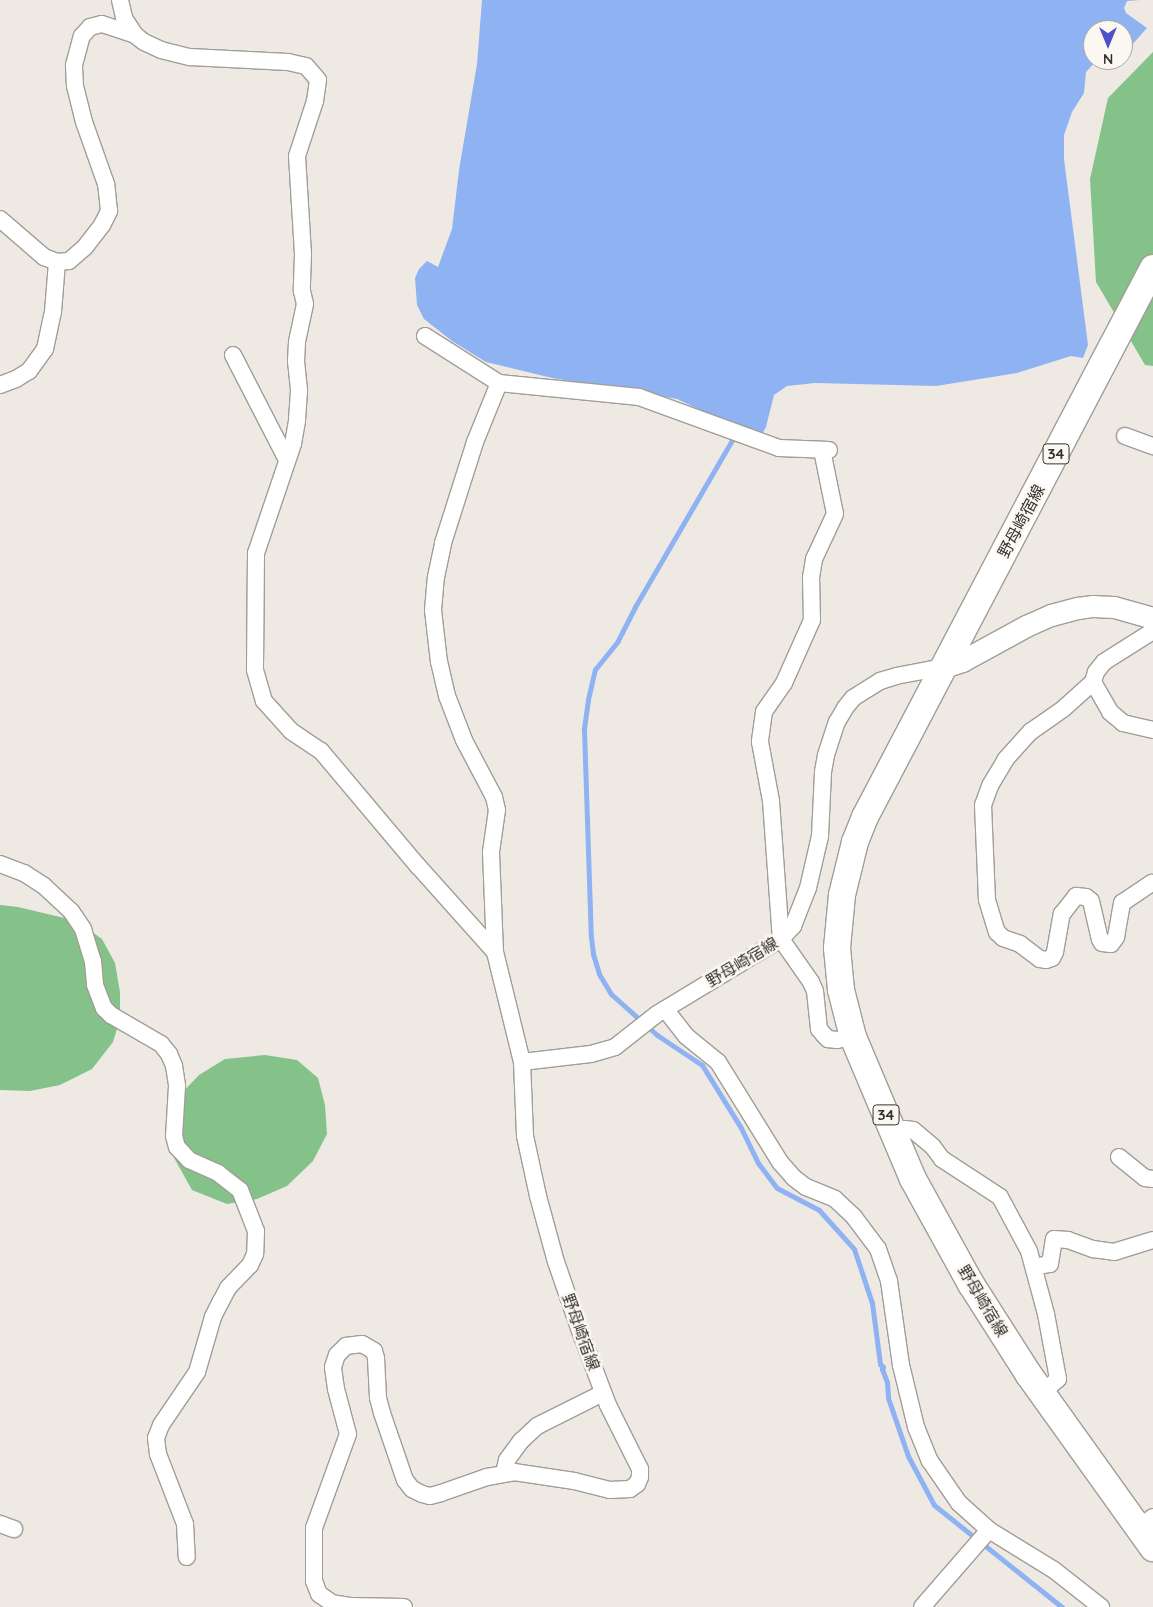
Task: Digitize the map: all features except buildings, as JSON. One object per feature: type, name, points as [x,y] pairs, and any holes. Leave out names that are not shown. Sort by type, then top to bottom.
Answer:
[{"type":"main road","name":"野母崎宿線","points":[[1148,1531],[1042,1393],[971,1284],[913,1179],[854,1037],[841,990],[837,948],[842,895],[855,842],[880,786],[1153,268]]},
{"type":"street","points":[[120,0],[124,18],[135,34],[144,42],[177,55],[288,62],[306,66],[318,80],[315,101],[297,156],[303,254],[302,291],[305,304],[297,342],[296,361],[299,391],[297,421],[287,460],[256,553],[255,670],[264,701],[291,731],[321,751],[418,866],[495,952]]},
{"type":"street","points":[[0,220],[44,257],[57,262],[69,261],[85,247],[102,225],[109,210],[106,184],[84,122],[74,86],[74,65],[80,41],[86,30],[98,24],[135,34]]},
{"type":"street","points":[[0,385],[29,371],[45,349],[53,312],[57,262]]},
{"type":"street","points":[[425,336],[499,383],[639,397],[780,448],[826,450],[835,514],[814,559],[811,577],[812,620],[784,683],[764,712],[760,742],[771,801],[781,940],[811,982],[817,1003],[819,1029],[824,1036],[828,1039],[837,1040],[854,1037]]},
{"type":"street","points":[[233,355],[287,460]]},
{"type":"street","points":[[499,383],[475,442],[443,543],[436,577],[433,610],[439,662],[447,696],[464,740],[494,797],[497,810],[492,852],[495,952],[522,1062]]},
{"type":"street","points":[[1125,436],[1153,446]]},
{"type":"street","name":"野母崎宿線","points":[[404,1607],[350,1606],[332,1603],[319,1594],[316,1587],[313,1562],[314,1528],[348,1434],[333,1374],[337,1355],[346,1346],[362,1344],[374,1351],[378,1398],[382,1413],[401,1469],[412,1489],[422,1494],[430,1496],[504,1473],[514,1472],[574,1481],[610,1490],[630,1489],[637,1484],[640,1469],[603,1393],[556,1262],[538,1196],[525,1136],[522,1062],[591,1054],[615,1047],[661,1011],[781,940],[793,926],[808,888],[820,836],[823,772],[826,755],[836,722],[853,698],[880,681],[944,667],[962,661],[1026,626],[1051,615],[1093,606],[1114,607],[1153,618]]},
{"type":"street","points":[[1152,883],[1122,903],[1116,937],[1111,944],[1102,943],[1100,939],[1091,901],[1086,897],[1076,896],[1062,914],[1055,952],[1052,958],[1040,959],[1020,944],[1003,938],[997,932],[986,900],[983,805],[990,786],[1006,759],[1031,731],[1063,709],[1093,682],[1096,672],[1104,662],[1153,631]]},
{"type":"street","points":[[1093,682],[1110,712],[1123,724],[1153,730]]},
{"type":"street","points":[[0,864],[24,873],[44,886],[71,911],[86,938],[93,961],[95,985],[104,1008],[111,1015],[161,1044],[169,1054],[174,1066],[177,1086],[174,1136],[177,1147],[189,1160],[218,1173],[240,1190],[256,1232],[255,1254],[221,1301],[213,1317],[197,1372],[161,1425],[156,1438],[158,1454],[185,1524],[187,1557]]},
{"type":"street","points":[[661,1011],[686,1036],[718,1062],[780,1162],[794,1178],[806,1187],[835,1199],[854,1217],[878,1249],[890,1281],[901,1365],[916,1427],[930,1461],[959,1504],[990,1530],[1054,1570],[1101,1607]]},
{"type":"street","points":[[893,1132],[905,1128],[913,1130],[933,1146],[942,1159],[1000,1197],[1029,1251],[1046,1314],[1058,1379],[1042,1393]]},
{"type":"street","points":[[1119,1157],[1145,1178],[1153,1179]]},
{"type":"street","points":[[1034,1267],[1050,1264],[1054,1239],[1068,1240],[1093,1249],[1114,1252],[1153,1240]]},
{"type":"street","points":[[504,1473],[507,1460],[521,1441],[536,1426],[603,1393]]},
{"type":"street","points":[[922,1607],[990,1530]]},
{"type":"green space","points":[[1153,52],[1153,366],[1145,365],[1096,282],[1090,179],[1108,98]]},
{"type":"green space","points":[[0,905],[18,907],[77,921],[102,939],[115,963],[120,992],[120,1019],[113,1042],[92,1069],[60,1085],[30,1091],[0,1090]]},
{"type":"green space","points":[[265,1055],[297,1060],[318,1078],[325,1105],[327,1134],[313,1161],[287,1186],[257,1199],[227,1204],[192,1190],[173,1156],[168,1116],[179,1096],[199,1075],[225,1059]]},
{"type":"water","points":[[482,0],[1140,0],[1127,1],[1124,8],[1126,13],[1147,28],[1133,44],[1133,20],[1083,20],[1083,70],[1088,70],[1084,93],[1072,112],[1064,135],[1064,159],[1088,345],[1083,358],[1071,356],[1017,373],[936,386],[815,383],[787,386],[774,395],[766,427],[760,438],[677,399],[552,378],[486,362],[452,341],[424,319],[417,305],[415,278],[419,269],[427,261],[438,267],[452,229],[459,170],[477,64]]},
{"type":"waterway","points":[[735,435],[635,607],[618,641],[595,669],[584,730],[593,954],[599,974],[611,994],[657,1035],[702,1065],[741,1128],[758,1163],[777,1188],[819,1210],[854,1249],[872,1303],[880,1364],[883,1367],[887,1382],[888,1398],[908,1456],[934,1505],[1062,1607]]}]
